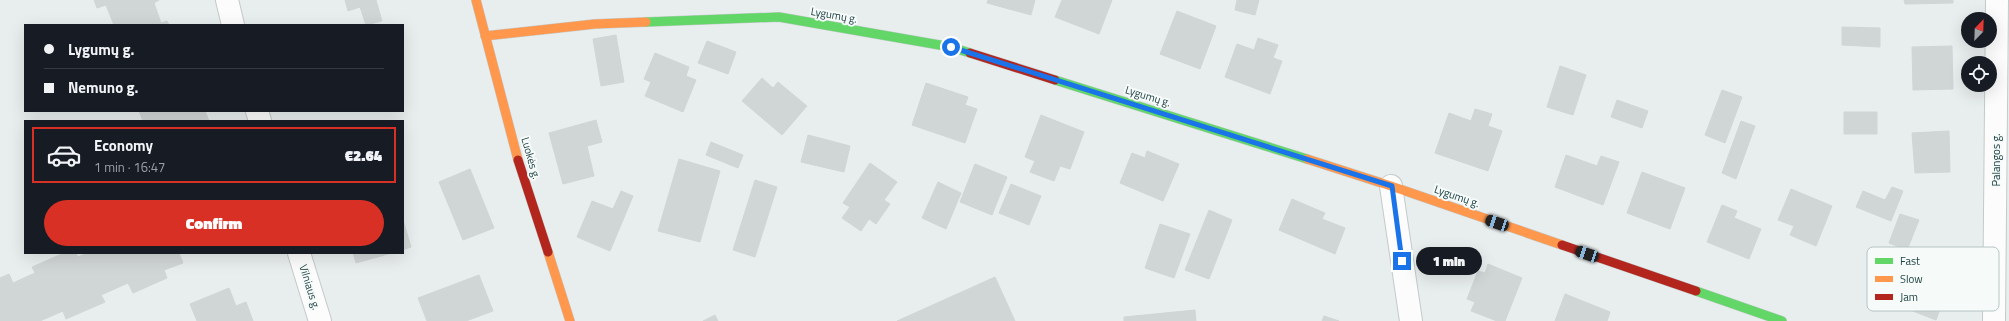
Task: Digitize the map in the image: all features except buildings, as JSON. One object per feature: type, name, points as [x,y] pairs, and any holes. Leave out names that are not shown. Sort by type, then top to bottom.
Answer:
[{"type":"street","points":[[226,0],[233,24]]},
{"type":"street","name":"Luokės g.","points":[[476,0],[518,160],[570,321]]},
{"type":"street","name":"Palangos g.","points":[[1995,247],[1997,0]]},
{"type":"street","name":"Lygumų g.","points":[[485,36],[595,24],[779,17],[951,47],[1392,186],[1782,321]]},
{"type":"street","points":[[1392,186],[1411,321]]},
{"type":"street","name":"Vilniaus g.","points":[[299,254],[320,321]]},
{"type":"street","name":"Palangos g.","points":[[1994,311],[1994,321]]},
{"type":"traffic: fast","points":[[646,22],[779,17],[951,47],[970,53]]},
{"type":"traffic: fast","points":[[1055,80],[1307,159]]},
{"type":"traffic: fast","points":[[1696,291],[1782,321]]},
{"type":"traffic: slow","points":[[476,0],[518,160]]},
{"type":"traffic: slow","points":[[485,36],[595,24],[646,22]]},
{"type":"traffic: slow","points":[[1307,159],[1391,186],[1562,245]]},
{"type":"traffic: slow","points":[[548,252],[570,321]]},
{"type":"traffic: jam","points":[[970,53],[1055,80]]},
{"type":"traffic: jam","points":[[518,160],[548,252]]},
{"type":"traffic: jam","points":[[1562,245],[1696,291]]},
{"type":"route","points":[[951,47],[1392,186],[1402,261]]}]
